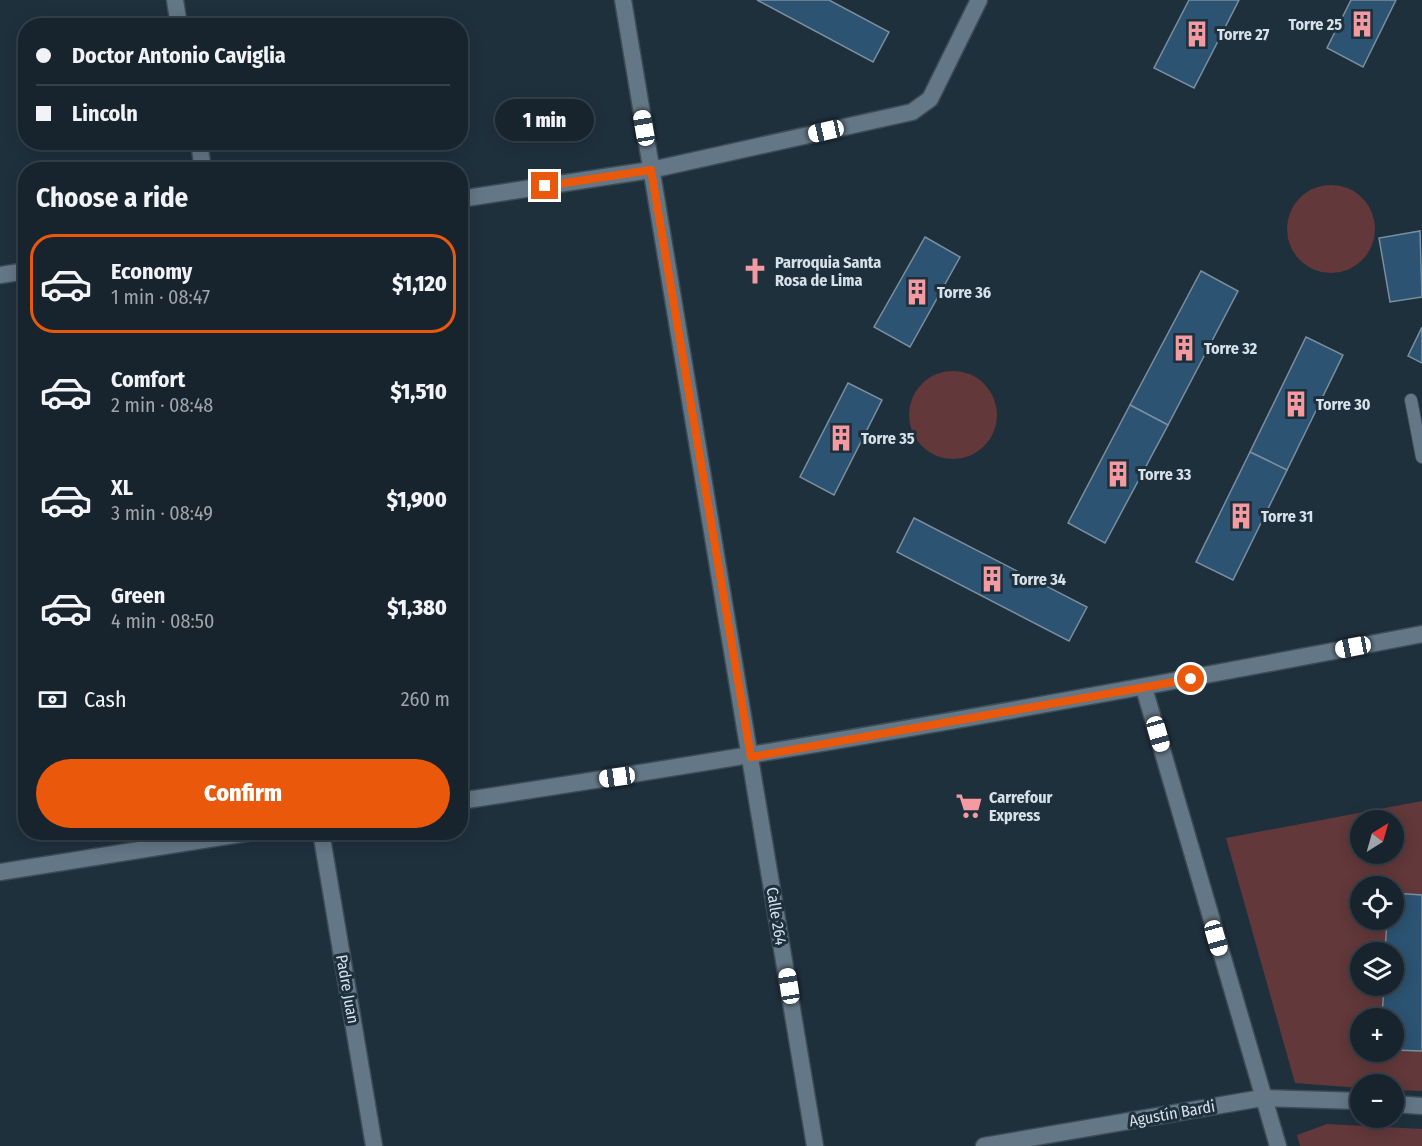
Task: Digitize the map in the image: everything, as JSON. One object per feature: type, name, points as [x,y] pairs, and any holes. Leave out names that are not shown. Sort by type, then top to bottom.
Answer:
[{"type":"street","points":[[175,0],[178,18]]},
{"type":"street","name":"Calle 264","points":[[623,0],[815,1146]]},
{"type":"street","points":[[468,198],[651,170],[912,112],[930,99],[979,0]]},
{"type":"street","points":[[0,275],[18,272]]},
{"type":"street","points":[[468,800],[751,757],[1144,688],[1422,634]]},
{"type":"street","points":[[1144,688],[1262,1098],[1278,1146]]},
{"type":"street","points":[[0,873],[204,840]]},
{"type":"street","name":"Padre Juan","points":[[322,840],[374,1146]]},
{"type":"street","name":"Agustín Bardi","points":[[984,1146],[1262,1098],[1350,1101]]},
{"type":"street","points":[[1404,1105],[1422,1106]]},
{"type":"lane","points":[[1411,400],[1422,457]]},
{"type":"shaded area","points":[[1322,185],[1340,185],[1356,192],[1368,204],[1375,220],[1375,238],[1368,254],[1356,266],[1340,273],[1322,273],[1306,266],[1294,254],[1287,238],[1287,220],[1294,204],[1306,192]]},
{"type":"shaded area","points":[[944,371],[962,371],[978,378],[990,390],[997,406],[997,424],[990,440],[978,452],[962,459],[944,459],[928,452],[916,440],[909,424],[909,406],[916,390],[928,378]]},
{"type":"shaded area","points":[[1422,801],[1422,1091],[1404,1090],[1404,1074],[1350,1074],[1350,1087],[1295,1083],[1226,838],[1350,815],[1350,864],[1404,864],[1404,810],[1374,810]]},
{"type":"shaded area","points":[[1327,1124],[1350,1125],[1350,1128],[1422,1129],[1422,1146],[1300,1146],[1297,1135]]},
{"type":"building","points":[[757,0],[829,0],[889,32],[873,62]]},
{"type":"building","name":"Torre 27","points":[[1189,0],[1239,0],[1194,88],[1154,68]]},
{"type":"building","name":"Torre 25","points":[[1351,0],[1396,0],[1363,67],[1327,48]]},
{"type":"building","points":[[1420,231],[1422,297],[1390,302],[1379,238]]},
{"type":"building","name":"Torre 36","points":[[925,237],[960,257],[910,347],[874,327]]},
{"type":"building","name":"Torre 32","points":[[1201,271],[1238,291],[1168,425],[1130,405]]},
{"type":"building","points":[[1422,327],[1422,363],[1408,356]]},
{"type":"building","name":"Torre 30","points":[[1306,337],[1343,355],[1287,470],[1250,452]]},
{"type":"building","name":"Torre 35","points":[[848,383],[882,400],[834,495],[800,477]]},
{"type":"building","name":"Torre 33","points":[[1130,405],[1168,425],[1105,543],[1068,523]]},
{"type":"building","name":"Torre 31","points":[[1250,452],[1287,470],[1233,580],[1196,562]]},
{"type":"building","name":"Torre 34","points":[[914,518],[1087,607],[1069,641],[897,552]]},
{"type":"building","points":[[1404,894],[1422,895],[1422,1051],[1404,1050],[1404,1008],[1383,1008],[1383,996],[1404,996],[1404,942],[1386,942],[1386,930],[1404,930]]},
{"type":"place","name":"Torre 25","points":[[1362,24]]},
{"type":"place","name":"Torre 27","points":[[1197,34]]},
{"type":"place","name":"Parroquia Santa Rosa de Lima","points":[[755,271]]},
{"type":"place","name":"Torre 36","points":[[917,292]]},
{"type":"place","name":"Torre 32","points":[[1184,348]]},
{"type":"place","name":"Torre 30","points":[[1296,404]]},
{"type":"place","name":"Torre 35","points":[[841,438]]},
{"type":"place","name":"Torre 33","points":[[1118,474]]},
{"type":"place","name":"Torre 31","points":[[1241,516]]},
{"type":"place","name":"Torre 34","points":[[992,579]]},
{"type":"place","name":"Carrefour Express","points":[[969,806]]},
{"type":"route","points":[[545,186],[651,170],[751,757],[1191,679]]}]
